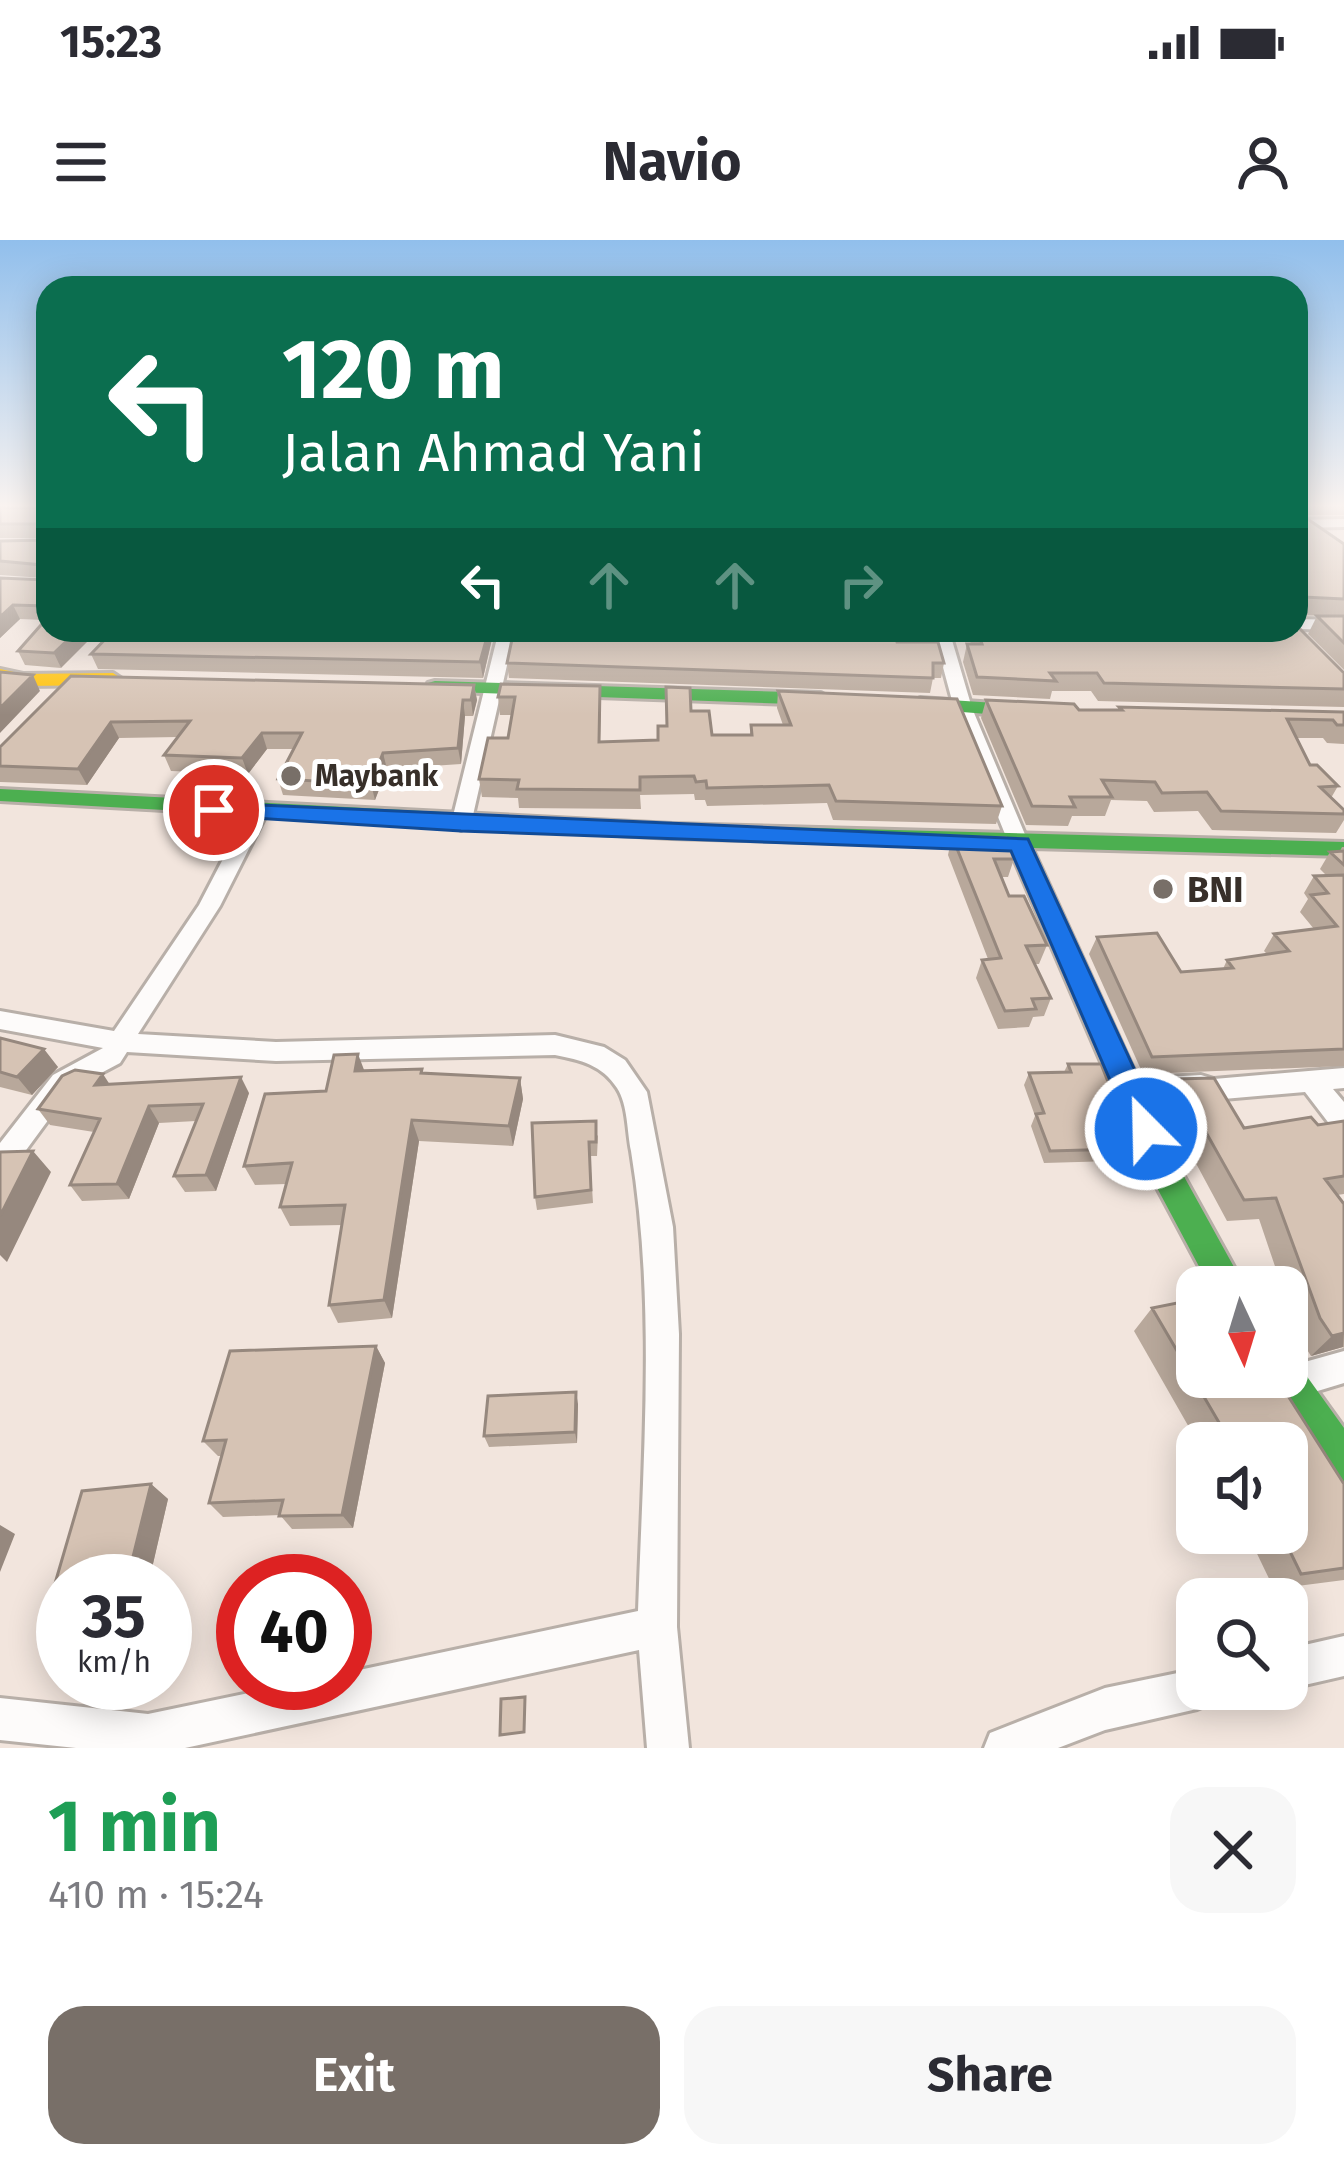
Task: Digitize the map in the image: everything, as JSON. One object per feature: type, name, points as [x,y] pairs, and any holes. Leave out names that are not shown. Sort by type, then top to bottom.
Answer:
[{"type":"main road","points":[[42,711],[98,654]]},
{"type":"main road","points":[[0,675],[22,680],[145,680]]},
{"type":"main road","points":[[397,686],[1060,712]]},
{"type":"main road","points":[[0,796],[461,824],[1019,844],[1344,849]]},
{"type":"main road","points":[[1019,844],[1163,1169],[1216,1266]]},
{"type":"main road","points":[[1300,1398],[1344,1462]]},
{"type":"street","points":[[1308,627],[1344,626]]},
{"type":"street","points":[[461,824],[504,642]]},
{"type":"street","points":[[944,642],[963,708],[1019,844]]},
{"type":"street","points":[[1302,642],[1304,646]]},
{"type":"street","points":[[0,1164],[62,1082],[111,1056],[209,906],[257,813]]},
{"type":"street","points":[[0,1047],[9,1022],[122,1039],[292,1055],[556,1046],[596,1054],[616,1067],[634,1092],[658,1227],[663,1334],[657,1627],[668,1748]]},
{"type":"street","points":[[1130,1089],[1314,1084],[1344,1078]]},
{"type":"street","points":[[1314,1084],[1344,1122]]},
{"type":"street","points":[[1308,1375],[1344,1367]]},
{"type":"street","points":[[0,1719],[147,1742],[657,1627]]},
{"type":"street","points":[[1308,1664],[1344,1656]]},
{"type":"street","points":[[1005,1748],[1105,1709],[1176,1694]]},
{"type":"building","points":[[1308,574],[1344,574],[1344,599],[1308,597]]},
{"type":"building","points":[[0,578],[36,580],[36,606],[13,605],[0,617]]},
{"type":"building","points":[[1317,616],[1344,616],[1344,643]]},
{"type":"building","points":[[36,631],[36,642],[65,642],[54,653],[18,651]]},
{"type":"building","points":[[1308,637],[1344,673],[1344,689],[1104,683],[1097,673],[1050,673],[1056,681],[977,677],[967,644],[1308,642]]},
{"type":"building","points":[[102,642],[486,642],[480,662],[91,654]]},
{"type":"building","points":[[511,642],[938,642],[944,663],[933,663],[933,678],[507,663]]},
{"type":"building","points":[[0,672],[33,675],[0,708]]},
{"type":"building","points":[[71,676],[474,685],[471,700],[463,700],[458,748],[383,753],[371,784],[278,779],[302,733],[262,733],[242,758],[164,755],[190,721],[111,722],[78,769],[0,766],[0,747]]},
{"type":"building","points":[[501,684],[600,686],[599,742],[658,740],[658,726],[667,726],[666,687],[690,688],[691,711],[709,711],[712,735],[752,735],[751,725],[791,725],[778,691],[957,699],[1002,806],[836,801],[829,785],[707,788],[706,781],[696,782],[694,776],[640,777],[640,790],[517,789],[519,780],[479,779],[488,738],[508,738],[515,697],[498,697]]},
{"type":"building","points":[[986,700],[1074,704],[1079,710],[1344,712],[1344,725],[1333,720],[1287,719],[1310,765],[1317,765],[1338,786],[1320,787],[1344,814],[1221,811],[1207,792],[1162,793],[1155,782],[1102,780],[1112,797],[1070,797],[1075,807],[1032,806]]},
{"type":"building","points":[[952,836],[1006,838],[1014,859],[994,859],[1009,896],[1024,896],[1047,945],[1026,946],[1051,998],[1032,999],[1036,1009],[1005,1011],[982,960],[1001,958]]},
{"type":"building","points":[[1344,851],[1344,865],[1330,852]]},
{"type":"building","points":[[1344,875],[1344,1049],[1152,1057],[1097,937],[1157,933],[1181,972],[1233,968],[1227,960],[1289,951],[1274,934],[1337,926],[1311,895],[1328,893],[1314,876]]},
{"type":"building","points":[[0,1038],[44,1049],[17,1077],[0,1072]]},
{"type":"building","points":[[358,1054],[355,1071],[422,1069],[421,1073],[520,1078],[509,1126],[412,1120],[384,1300],[329,1305],[345,1205],[280,1207],[292,1163],[244,1166],[265,1094],[326,1091],[334,1055]]},
{"type":"building","points":[[1068,1064],[1101,1064],[1116,1102],[1100,1103],[1120,1149],[1050,1151],[1036,1114],[1044,1113],[1029,1073],[1071,1072]]},
{"type":"building","points":[[75,1070],[103,1074],[95,1085],[241,1077],[206,1175],[174,1176],[203,1104],[149,1106],[117,1184],[70,1185],[100,1119],[38,1109],[62,1076]]},
{"type":"building","points":[[1214,1078],[1244,1128],[1311,1117],[1318,1125],[1344,1121],[1344,1176],[1325,1179],[1344,1204],[1344,1333],[1332,1336],[1320,1318],[1308,1285],[1308,1266],[1301,1266],[1276,1198],[1244,1200],[1176,1079]]},
{"type":"building","points":[[596,1121],[596,1142],[589,1142],[591,1190],[535,1197],[532,1123]]},
{"type":"building","points":[[33,1151],[0,1216],[0,1152]]},
{"type":"building","points":[[1176,1303],[1176,1349],[1152,1308]]},
{"type":"building","points":[[376,1346],[342,1515],[279,1516],[283,1500],[209,1503],[226,1440],[203,1441],[230,1351]]},
{"type":"building","points":[[576,1392],[575,1432],[484,1436],[488,1396]]},
{"type":"building","points":[[1205,1398],[1289,1398],[1305,1422],[1219,1422]]},
{"type":"building","points":[[1308,1427],[1344,1484],[1344,1568],[1301,1574],[1291,1554],[1308,1554]]},
{"type":"building","points":[[151,1484],[134,1554],[64,1554],[82,1491]]},
{"type":"building","points":[[525,1697],[524,1732],[500,1735],[501,1699]]},
{"type":"traffic: fast","points":[[435,687],[821,699]]},
{"type":"traffic: fast","points":[[920,704],[1024,711]]},
{"type":"traffic: fast","points":[[0,795],[672,831],[1344,849]]},
{"type":"traffic: fast","points":[[1019,844],[1163,1169],[1216,1266]]},
{"type":"traffic: fast","points":[[1300,1398],[1344,1462]]},
{"type":"traffic: slow","points":[[0,675],[23,680],[113,679]]},
{"type":"place","name":"Maybank","points":[[291,776]]},
{"type":"place","name":"BNI","points":[[1163,889]]},
{"type":"route","points":[[214,810],[833,840],[1019,844],[1146,1129]]}]
